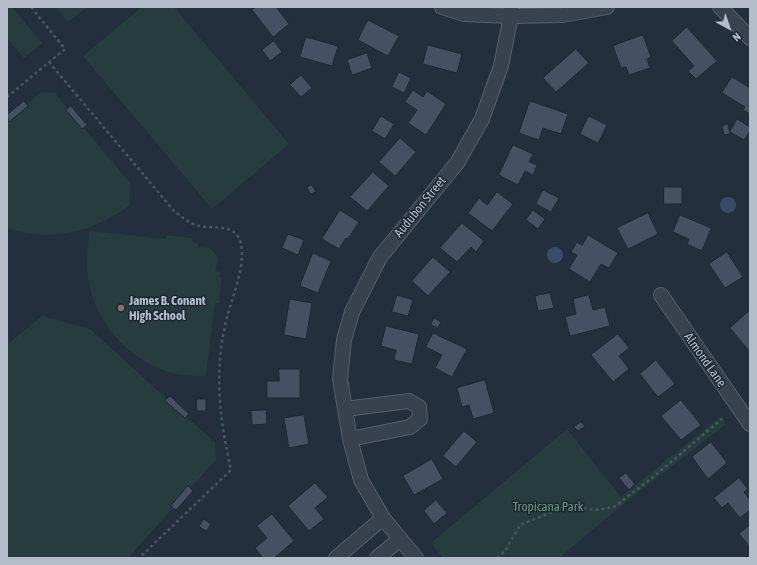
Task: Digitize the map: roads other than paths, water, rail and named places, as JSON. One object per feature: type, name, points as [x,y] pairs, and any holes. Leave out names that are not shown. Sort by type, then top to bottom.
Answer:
[{"type":"street","points":[[442,7],[464,14],[511,11],[563,15],[607,7]]},
{"type":"street","points":[[720,7],[750,38]]},
{"type":"street","name":"Audubon Street","points":[[416,558],[382,518],[361,480],[350,439],[340,379],[344,340],[352,312],[380,256],[457,163],[482,118],[501,66],[511,11]]},
{"type":"street","name":"Almond Lane","points":[[661,295],[746,409],[750,424]]},
{"type":"street","points":[[345,409],[409,401],[419,407],[420,419],[410,427],[350,439]]},
{"type":"street","points":[[336,558],[382,518]]},
{"type":"street","points":[[378,558],[400,539]]},
{"type":"water","points":[[728,197],[735,202],[736,205],[731,212],[728,213],[721,208],[720,205],[725,198]]},
{"type":"water","points":[[552,247],[558,247],[563,252],[561,261],[558,263],[552,263],[547,258],[547,252]]},
{"type":"place","name":"James B. Conant High School","points":[[121,308]]},
{"type":"park label","name":"Tropicana Park","points":[[548,507]]}]
